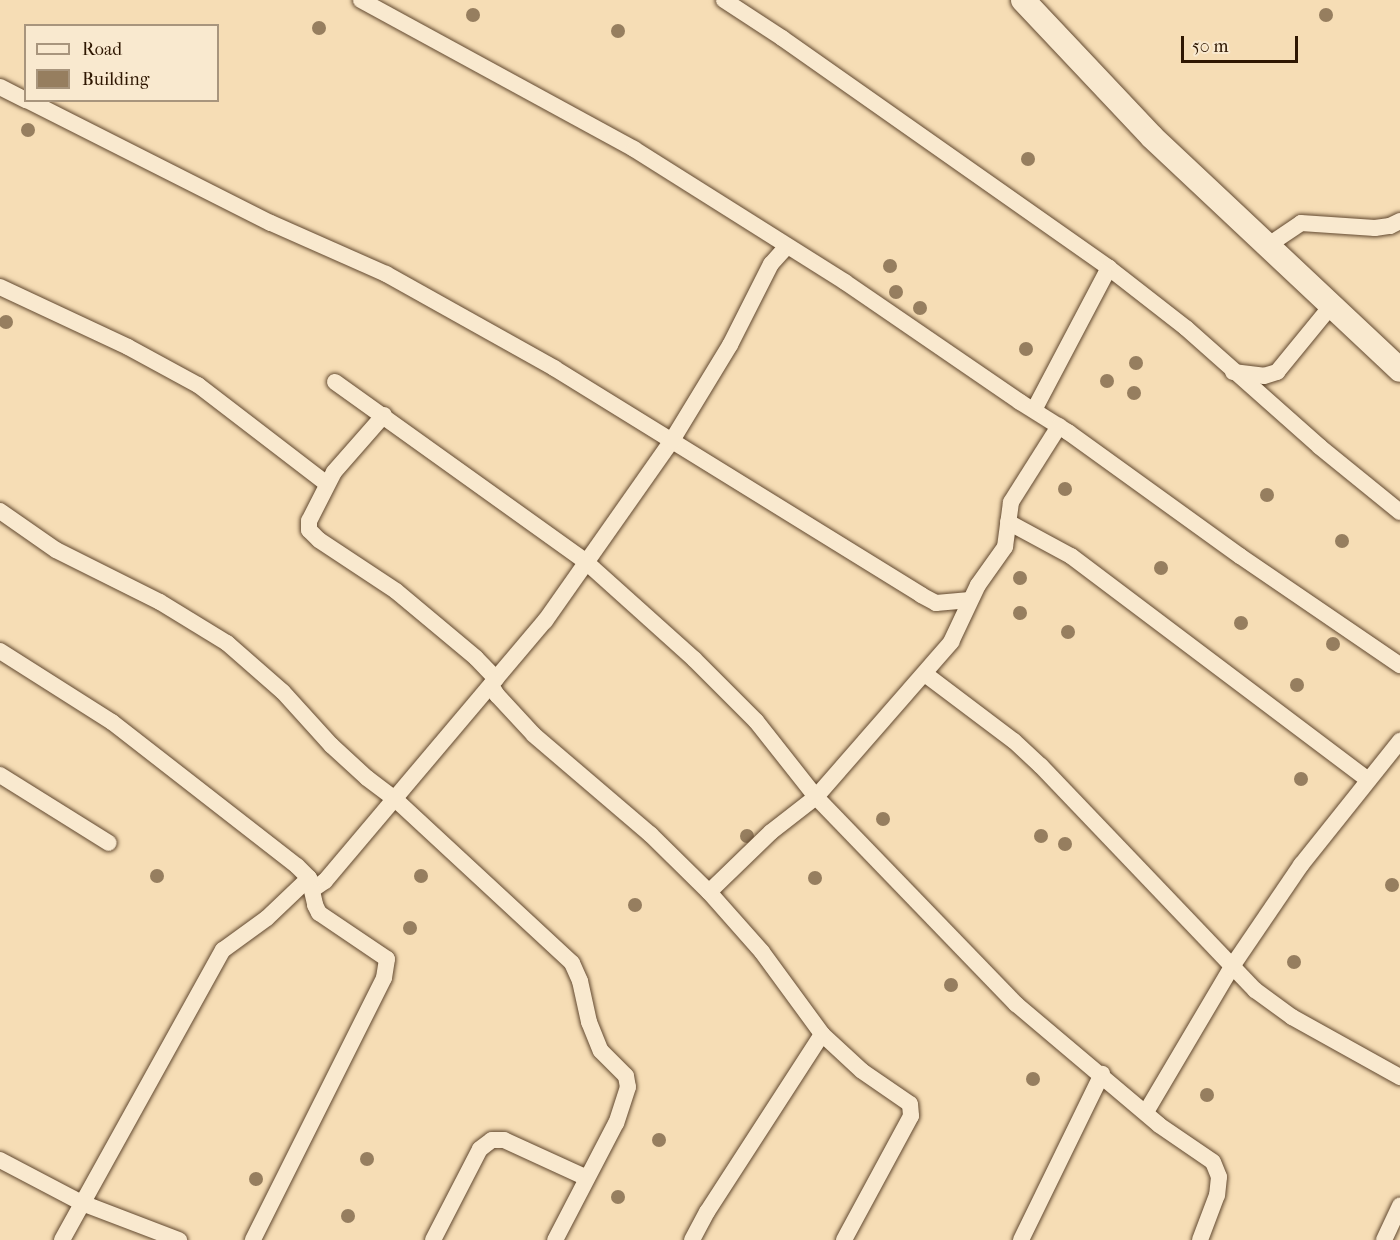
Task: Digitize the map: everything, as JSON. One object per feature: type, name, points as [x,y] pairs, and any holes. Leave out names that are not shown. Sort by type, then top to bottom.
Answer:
[{"type":"street","points":[[361,0],[634,149],[787,246],[1059,426],[1240,556],[1400,665]]},
{"type":"street","points":[[724,0],[782,38],[1109,268],[1186,328],[1233,372],[1400,512]]},
{"type":"street","points":[[1023,0],[1152,137],[1400,370]]},
{"type":"street","points":[[0,87],[24,99]]},
{"type":"street","points":[[30,102],[271,223],[386,274],[554,368],[936,603],[970,600]]},
{"type":"street","points":[[1267,246],[1301,223],[1375,228],[1390,226],[1400,221]]},
{"type":"street","points":[[62,1240],[223,950],[310,884],[326,881],[545,621],[671,442],[730,345],[771,264],[787,246]]},
{"type":"street","points":[[1034,410],[1109,268]]},
{"type":"street","points":[[0,287],[128,347],[198,384],[327,484]]},
{"type":"street","points":[[1233,372],[1264,376],[1276,372],[1331,306]]},
{"type":"street","points":[[335,382],[586,562],[694,659],[756,721],[816,797],[1016,1004],[1043,1029],[1102,1074],[1159,1125],[1207,1157],[1218,1169],[1217,1195],[1200,1240]]},
{"type":"street","points":[[384,415],[327,484],[309,520],[309,530],[319,540],[396,591],[476,658],[493,682],[497,695],[534,735],[650,834],[709,892],[762,952],[822,1034],[861,1071],[906,1099],[912,1110],[864,1207],[844,1240]]},
{"type":"street","points":[[709,892],[771,832],[816,797],[951,642],[970,600],[1005,547],[1011,502],[1059,426]]},
{"type":"street","points":[[0,511],[56,550],[160,602],[227,643],[283,692],[331,745],[367,778],[395,799],[547,939],[578,973],[595,1038],[601,1051],[626,1076],[628,1088],[616,1123],[555,1240]]},
{"type":"street","points":[[1008,522],[1071,556],[1368,780]]},
{"type":"street","points":[[0,651],[112,722],[288,859],[310,884],[315,905],[326,919],[376,949],[389,963],[384,978],[253,1240]]},
{"type":"street","points":[[925,674],[1014,741],[1041,766],[1232,968],[1292,1017],[1400,1077]]},
{"type":"street","points":[[1146,1112],[1232,968],[1301,865],[1400,741]]},
{"type":"street","points":[[0,776],[109,843]]},
{"type":"street","points":[[692,1240],[713,1202],[822,1034]]},
{"type":"street","points":[[1021,1240],[1102,1074]]},
{"type":"street","points":[[434,1240],[480,1149],[492,1140],[504,1140],[587,1178]]},
{"type":"street","points":[[0,1160],[82,1203],[179,1240]]},
{"type":"street","points":[[1384,1240],[1400,1206]]},
{"type":"building","points":[[473,8],[478,10],[480,15],[478,20],[473,22],[468,20],[466,15],[468,10]]},
{"type":"building","points":[[1326,8],[1331,10],[1333,15],[1331,20],[1326,22],[1321,20],[1319,15],[1321,10]]},
{"type":"building","points":[[319,21],[324,23],[326,28],[324,33],[319,35],[314,33],[312,28],[314,23]]},
{"type":"building","points":[[618,24],[623,26],[625,31],[623,36],[618,38],[613,36],[611,31],[613,26]]},
{"type":"building","points":[[28,123],[33,125],[35,130],[33,135],[28,137],[23,135],[21,130],[23,125]]},
{"type":"building","points":[[1028,152],[1033,154],[1035,159],[1033,164],[1028,166],[1023,164],[1021,159],[1023,154]]},
{"type":"building","points":[[890,259],[895,261],[897,266],[895,271],[890,273],[885,271],[883,266],[885,261]]},
{"type":"building","points":[[896,285],[901,287],[903,292],[901,297],[896,299],[891,297],[889,292],[891,287]]},
{"type":"building","points":[[920,301],[925,303],[927,308],[925,313],[920,315],[915,313],[913,308],[915,303]]},
{"type":"building","points":[[6,315],[11,317],[13,322],[11,327],[6,329],[1,327],[-1,322],[1,317]]},
{"type":"building","points":[[1026,342],[1031,344],[1033,349],[1031,354],[1026,356],[1021,354],[1019,349],[1021,344]]},
{"type":"building","points":[[1136,356],[1141,358],[1143,363],[1141,368],[1136,370],[1131,368],[1129,363],[1131,358]]},
{"type":"building","points":[[1107,374],[1112,376],[1114,381],[1112,386],[1107,388],[1102,386],[1100,381],[1102,376]]},
{"type":"building","points":[[1134,386],[1139,388],[1141,393],[1139,398],[1134,400],[1129,398],[1127,393],[1129,388]]},
{"type":"building","points":[[1065,482],[1070,484],[1072,489],[1070,494],[1065,496],[1060,494],[1058,489],[1060,484]]},
{"type":"building","points":[[1267,488],[1272,490],[1274,495],[1272,500],[1267,502],[1262,500],[1260,495],[1262,490]]},
{"type":"building","points":[[1342,534],[1347,536],[1349,541],[1347,546],[1342,548],[1337,546],[1335,541],[1337,536]]},
{"type":"building","points":[[1161,561],[1166,563],[1168,568],[1166,573],[1161,575],[1156,573],[1154,568],[1156,563]]},
{"type":"building","points":[[1020,571],[1025,573],[1027,578],[1025,583],[1020,585],[1015,583],[1013,578],[1015,573]]},
{"type":"building","points":[[1020,606],[1025,608],[1027,613],[1025,618],[1020,620],[1015,618],[1013,613],[1015,608]]},
{"type":"building","points":[[1241,616],[1246,618],[1248,623],[1246,628],[1241,630],[1236,628],[1234,623],[1236,618]]},
{"type":"building","points":[[1068,625],[1073,627],[1075,632],[1073,637],[1068,639],[1063,637],[1061,632],[1063,627]]},
{"type":"building","points":[[1333,637],[1338,639],[1340,644],[1338,649],[1333,651],[1328,649],[1326,644],[1328,639]]},
{"type":"building","points":[[1297,678],[1302,680],[1304,685],[1302,690],[1297,692],[1292,690],[1290,685],[1292,680]]},
{"type":"building","points":[[1301,772],[1306,774],[1308,779],[1306,784],[1301,786],[1296,784],[1294,779],[1296,774]]},
{"type":"building","points":[[883,812],[888,814],[890,819],[888,824],[883,826],[878,824],[876,819],[878,814]]},
{"type":"building","points":[[747,829],[752,831],[754,836],[752,841],[747,843],[742,841],[740,836],[742,831]]},
{"type":"building","points":[[1041,829],[1046,831],[1048,836],[1046,841],[1041,843],[1036,841],[1034,836],[1036,831]]},
{"type":"building","points":[[1065,837],[1070,839],[1072,844],[1070,849],[1065,851],[1060,849],[1058,844],[1060,839]]},
{"type":"building","points":[[157,869],[162,871],[164,876],[162,881],[157,883],[152,881],[150,876],[152,871]]},
{"type":"building","points":[[421,869],[426,871],[428,876],[426,881],[421,883],[416,881],[414,876],[416,871]]},
{"type":"building","points":[[815,871],[820,873],[822,878],[820,883],[815,885],[810,883],[808,878],[810,873]]},
{"type":"building","points":[[1392,878],[1397,880],[1399,885],[1397,890],[1392,892],[1387,890],[1385,885],[1387,880]]},
{"type":"building","points":[[635,898],[640,900],[642,905],[640,910],[635,912],[630,910],[628,905],[630,900]]},
{"type":"building","points":[[410,921],[415,923],[417,928],[415,933],[410,935],[405,933],[403,928],[405,923]]},
{"type":"building","points":[[1294,955],[1299,957],[1301,962],[1299,967],[1294,969],[1289,967],[1287,962],[1289,957]]},
{"type":"building","points":[[951,978],[956,980],[958,985],[956,990],[951,992],[946,990],[944,985],[946,980]]},
{"type":"building","points":[[1033,1072],[1038,1074],[1040,1079],[1038,1084],[1033,1086],[1028,1084],[1026,1079],[1028,1074]]},
{"type":"building","points":[[1207,1088],[1212,1090],[1214,1095],[1212,1100],[1207,1102],[1202,1100],[1200,1095],[1202,1090]]},
{"type":"building","points":[[659,1133],[664,1135],[666,1140],[664,1145],[659,1147],[654,1145],[652,1140],[654,1135]]},
{"type":"building","points":[[367,1152],[372,1154],[374,1159],[372,1164],[367,1166],[362,1164],[360,1159],[362,1154]]},
{"type":"building","points":[[256,1172],[261,1174],[263,1179],[261,1184],[256,1186],[251,1184],[249,1179],[251,1174]]},
{"type":"building","points":[[618,1190],[623,1192],[625,1197],[623,1202],[618,1204],[613,1202],[611,1197],[613,1192]]},
{"type":"building","points":[[348,1209],[353,1211],[355,1216],[353,1221],[348,1223],[343,1221],[341,1216],[343,1211]]}]
